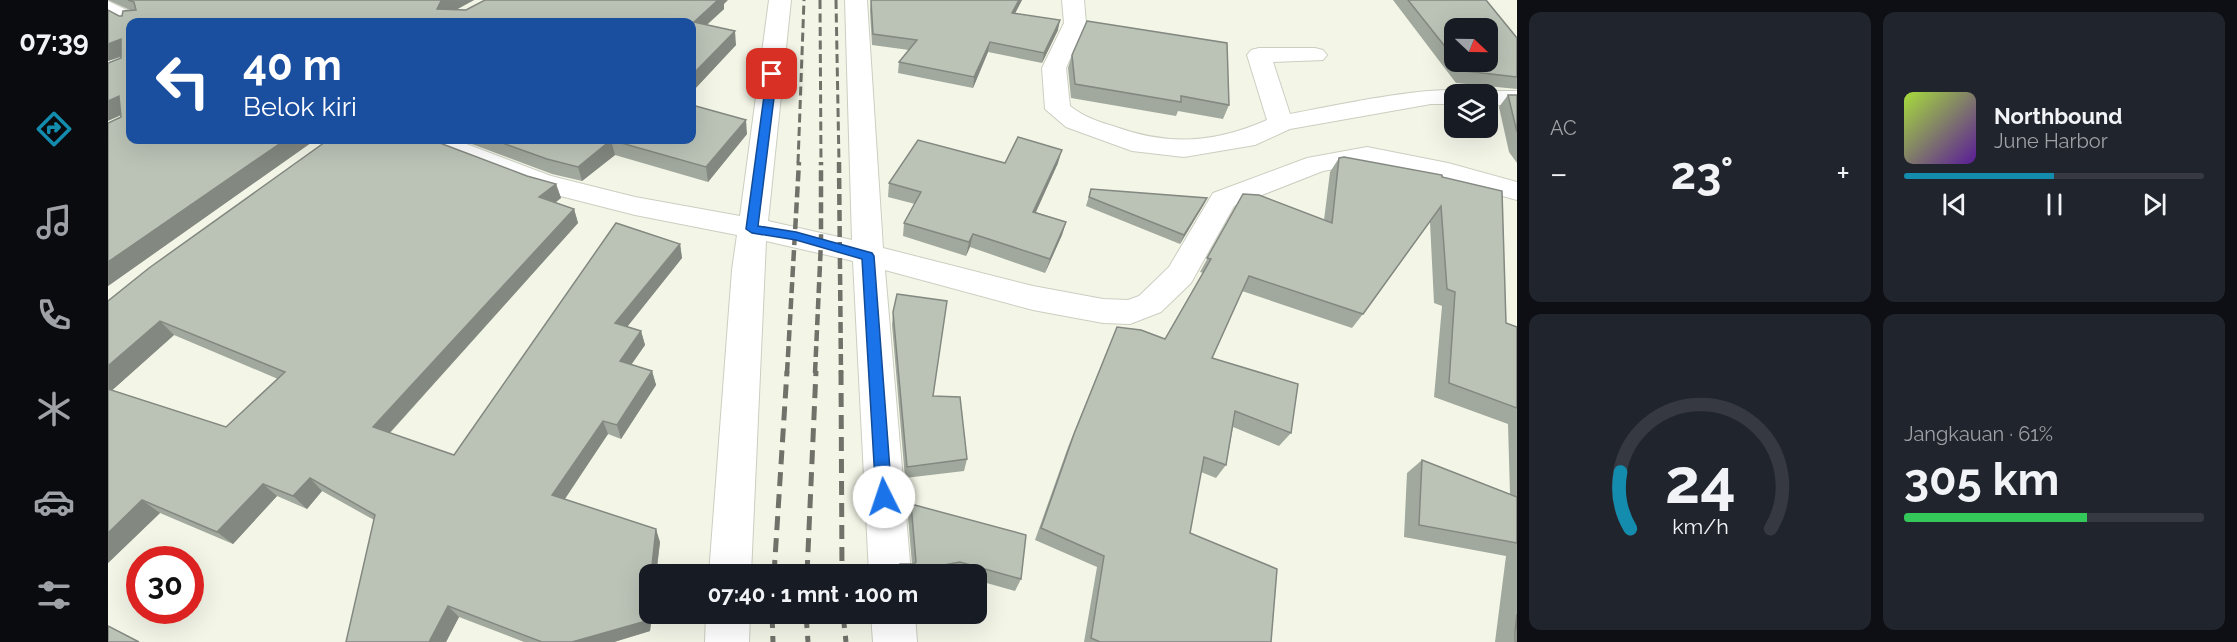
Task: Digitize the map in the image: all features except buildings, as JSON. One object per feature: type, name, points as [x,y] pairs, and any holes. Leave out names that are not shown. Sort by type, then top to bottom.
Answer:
[{"type":"street","points":[[731,564],[752,229],[780,0]]},
{"type":"street","points":[[856,0],[868,256],[889,564]]},
{"type":"street","points":[[1073,0],[1075,23],[1054,68],[1058,110],[1074,122],[1149,147],[1184,149],[1252,143],[1281,124],[1420,98],[1444,97]]},
{"type":"street","points":[[108,7],[127,18]]},
{"type":"street","points":[[1281,124],[1258,55],[1315,55]]},
{"type":"street","points":[[1498,98],[1517,98]]},
{"type":"street","points":[[1252,143],[1287,169]]},
{"type":"street","points":[[443,144],[543,183],[635,206],[796,236],[1033,298],[1103,310],[1130,312],[1150,304],[1180,274],[1223,200],[1287,169],[1367,155],[1448,172],[1517,190]]},
{"type":"street","points":[[727,642],[728,624]]},
{"type":"street","points":[[894,624],[895,642]]},
{"type":"railway","points":[[798,163],[804,0]]},
{"type":"railway","points":[[820,0],[821,163]]},
{"type":"railway","points":[[836,0],[839,163]]},
{"type":"railway","points":[[787,373],[799,162]]},
{"type":"railway","points":[[839,162],[841,373]]},
{"type":"railway","points":[[815,373],[821,242],[821,163]]},
{"type":"railway","points":[[775,564],[787,371]]},
{"type":"railway","points":[[807,564],[816,371]]},
{"type":"railway","points":[[841,371],[842,564]]},
{"type":"railway","points":[[772,624],[773,642]]},
{"type":"railway","points":[[807,624],[808,642]]},
{"type":"railway","points":[[844,624],[846,642]]},
{"type":"route","points":[[772,74],[752,229],[796,236],[868,256],[884,497]]}]
